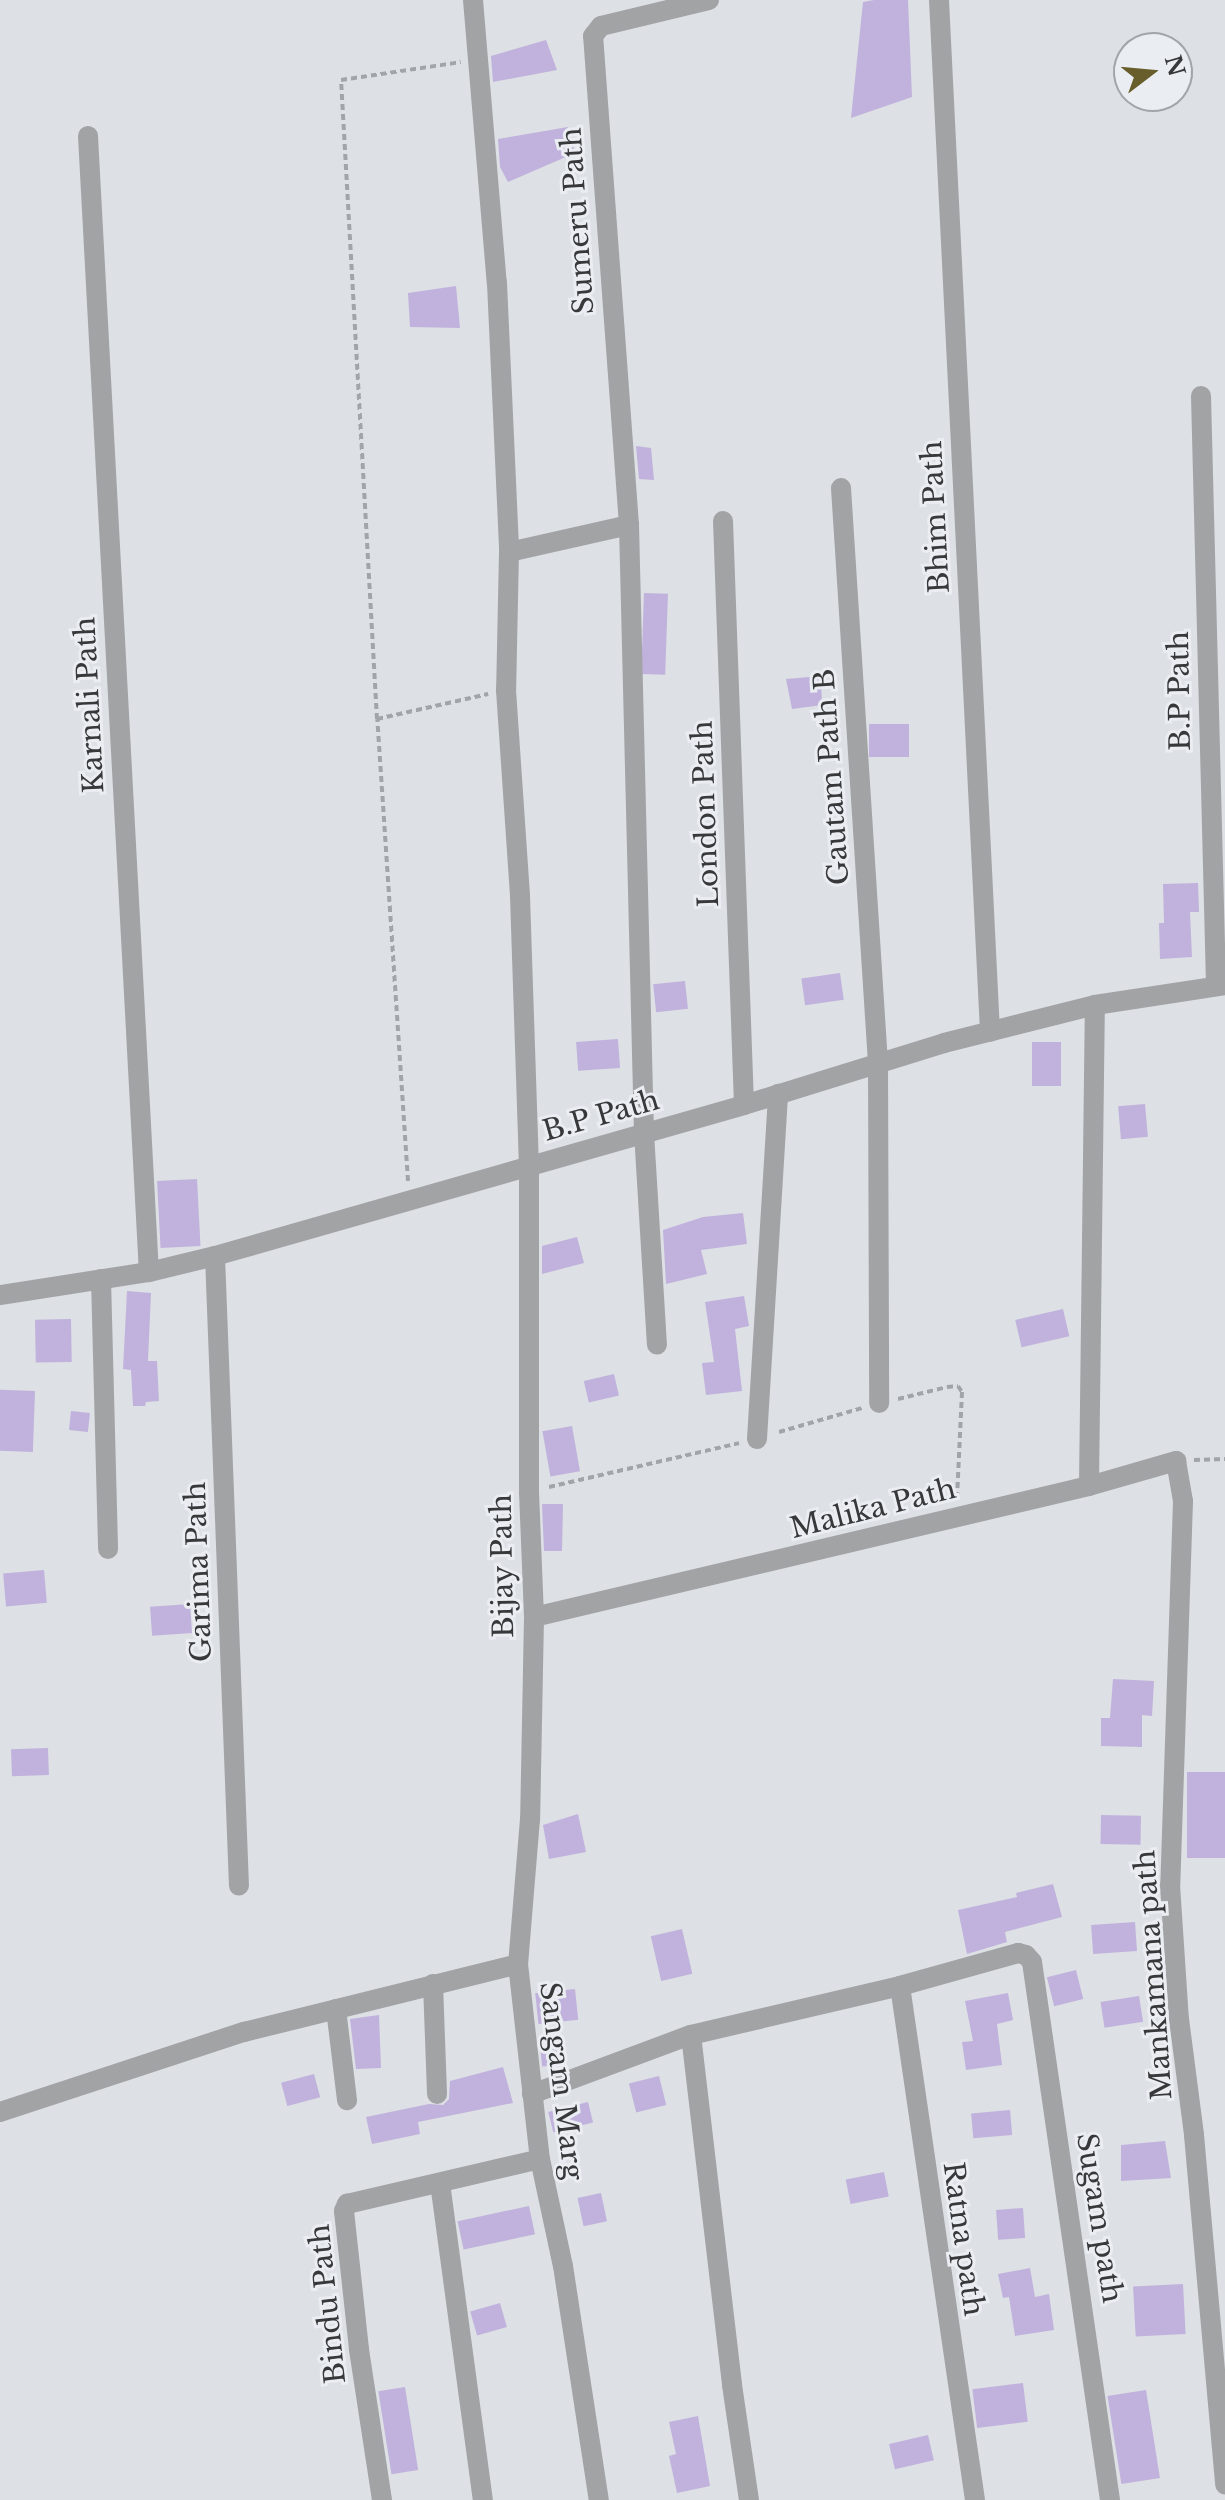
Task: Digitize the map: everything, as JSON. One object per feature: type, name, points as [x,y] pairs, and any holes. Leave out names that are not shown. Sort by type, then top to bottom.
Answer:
[{"type":"street","name":"Bijay Path","points":[[473,0],[481,59],[497,283],[509,552],[506,690],[520,896],[529,1166],[529,1492],[534,1617],[530,1819],[518,1964]]},
{"type":"street","name":"Sumeru Path","points":[[657,1345],[644,1133],[629,525],[593,36],[601,26],[709,0]]},
{"type":"street","name":"Bhim Path","points":[[939,0],[990,1032]]},
{"type":"street","name":"Karnali Path","points":[[88,136],[149,1272]]},
{"type":"street","name":"B.P Path","points":[[0,1295],[149,1272],[215,1256],[990,1032],[1095,1005],[1220,985],[1201,396]]},
{"type":"street","name":"Gautam Path B","points":[[841,488],[878,1063],[879,1403]]},
{"type":"street","name":"London Path","points":[[723,521],[744,1105]]},
{"type":"street","points":[[509,552],[629,525]]},
{"type":"street","points":[[1089,1486],[1095,1005]]},
{"type":"street","points":[[757,1439],[778,1094]]},
{"type":"street","name":"Garima Path","points":[[215,1256],[239,1886]]},
{"type":"street","points":[[101,1279],[108,1549]]},
{"type":"street","name":"Malika Path","points":[[534,1617],[726,1575],[956,1516],[1089,1486],[1176,1461]]},
{"type":"street","name":"Mankamana path","points":[[1176,1461],[1183,1501],[1170,1885],[1179,2019],[1194,2135],[1225,2485]]},
{"type":"street","name":"Sugam path","points":[[900,1986],[1018,1953],[1032,1962],[1110,2500]]},
{"type":"street","name":"Sangam Marg","points":[[0,2112],[244,2032],[518,1964],[540,2159],[563,2266],[599,2500]]},
{"type":"street","points":[[433,1984],[437,2094]]},
{"type":"street","points":[[532,2094],[691,2035],[900,1986]]},
{"type":"street","name":"Ratna path","points":[[900,1986],[975,2500]]},
{"type":"street","points":[[336,2009],[347,2100]]},
{"type":"street","points":[[691,2035],[732,2385],[749,2500]]},
{"type":"street","name":"Bindu Path","points":[[382,2500],[359,2349],[344,2211],[351,2201],[540,2159]]},
{"type":"street","points":[[440,2183],[483,2500]]},
{"type":"path","points":[[409,1199],[377,719],[341,80],[481,59]]},
{"type":"path","points":[[377,719],[506,690]]},
{"type":"path","points":[[529,1492],[757,1439],[879,1403],[958,1386],[963,1399],[956,1516]]},
{"type":"path","points":[[1176,1461],[1225,1459]]},
{"type":"building","points":[[908,0],[912,97],[851,118],[863,2]]},
{"type":"building","points":[[546,40],[557,70],[493,82],[491,56]]},
{"type":"building","points":[[568,127],[575,153],[508,182],[500,167],[498,139]]},
{"type":"building","points":[[456,286],[460,328],[410,327],[408,293]]},
{"type":"building","points":[[636,446],[651,448],[654,480],[639,479]]},
{"type":"building","points":[[644,593],[668,594],[665,675],[641,674]]},
{"type":"building","points":[[821,676],[822,705],[792,709],[786,679]]},
{"type":"building","points":[[869,724],[909,724],[909,757],[869,757]]},
{"type":"building","points":[[1198,883],[1199,912],[1190,912],[1192,957],[1160,959],[1159,923],[1164,923],[1163,884]]},
{"type":"building","points":[[840,973],[844,1000],[805,1005],[801,978]]},
{"type":"building","points":[[685,981],[688,1009],[656,1012],[653,984]]},
{"type":"building","points":[[618,1039],[620,1068],[578,1071],[576,1042]]},
{"type":"building","points":[[1032,1042],[1061,1042],[1061,1086],[1032,1086]]},
{"type":"building","points":[[1145,1104],[1148,1137],[1121,1139],[1118,1106]]},
{"type":"building","points":[[197,1179],[201,1246],[161,1248],[157,1181]]},
{"type":"building","points":[[743,1213],[747,1244],[701,1250],[707,1274],[666,1284],[663,1230],[703,1217]]},
{"type":"building","points":[[577,1237],[584,1263],[542,1274],[542,1246]]},
{"type":"building","points":[[127,1291],[151,1293],[148,1361],[157,1361],[159,1401],[146,1402],[145,1406],[133,1406],[131,1370],[123,1369]]},
{"type":"building","points":[[744,1296],[749,1326],[735,1329],[742,1391],[706,1395],[702,1363],[714,1362],[705,1302]]},
{"type":"building","points":[[1063,1309],[1069,1336],[1022,1347],[1015,1320]]},
{"type":"building","points":[[71,1319],[72,1362],[36,1363],[35,1320]]},
{"type":"building","points":[[614,1374],[619,1395],[589,1402],[584,1381]]},
{"type":"building","points":[[0,1390],[35,1391],[33,1452],[0,1451]]},
{"type":"building","points":[[71,1411],[90,1413],[88,1432],[69,1430]]},
{"type":"building","points":[[572,1426],[580,1471],[550,1477],[542,1431]]},
{"type":"building","points":[[542,1504],[563,1504],[562,1551],[544,1551]]},
{"type":"building","points":[[44,1570],[47,1603],[6,1606],[3,1574]]},
{"type":"building","points":[[190,1604],[192,1633],[152,1636],[150,1607]]},
{"type":"building","points":[[1113,1679],[1154,1681],[1152,1716],[1142,1715],[1142,1747],[1101,1746],[1101,1718],[1110,1718]]},
{"type":"building","points":[[48,1748],[49,1775],[12,1776],[11,1749]]},
{"type":"building","points":[[1187,1772],[1225,1772],[1225,1858],[1187,1858]]},
{"type":"building","points":[[578,1814],[586,1852],[549,1859],[543,1825]]},
{"type":"building","points":[[1101,1815],[1141,1816],[1140,1845],[1100,1844]]},
{"type":"building","points":[[1053,1884],[1062,1917],[1005,1932],[1007,1942],[967,1954],[958,1910],[1017,1897],[1016,1893]]},
{"type":"building","points":[[1135,1922],[1137,1951],[1093,1954],[1091,1925]]},
{"type":"building","points":[[682,1929],[692,1974],[661,1981],[651,1936]]},
{"type":"building","points":[[1076,1970],[1083,1999],[1054,2006],[1047,1977]]},
{"type":"building","points":[[575,1989],[578,2020],[538,2024],[535,1993]]},
{"type":"building","points":[[1008,1993],[1013,2020],[997,2024],[1002,2065],[966,2070],[962,2042],[973,2041],[965,2001]]},
{"type":"building","points":[[1139,1996],[1143,2022],[1105,2028],[1100,2002]]},
{"type":"building","points":[[379,2015],[381,2068],[356,2069],[350,2019]]},
{"type":"building","points":[[555,2035],[558,2065],[542,2067],[539,2037]]},
{"type":"building","points":[[503,2067],[513,2103],[418,2122],[420,2134],[372,2144],[366,2117],[429,2104],[443,2105],[449,2099],[450,2081]]},
{"type":"building","points":[[314,2074],[320,2097],[287,2106],[281,2083]]},
{"type":"building","points":[[659,2076],[666,2105],[636,2113],[629,2083]]},
{"type":"building","points":[[588,2102],[593,2122],[553,2132],[548,2112]]},
{"type":"building","points":[[1010,2110],[1012,2135],[973,2138],[971,2113]]},
{"type":"building","points":[[1165,2141],[1171,2178],[1121,2181],[1121,2145]]},
{"type":"building","points":[[884,2172],[889,2197],[850,2204],[846,2179]]},
{"type":"building","points":[[601,2193],[607,2221],[584,2226],[578,2198]]},
{"type":"building","points":[[529,2206],[535,2234],[464,2250],[458,2221]]},
{"type":"building","points":[[1023,2208],[1025,2238],[998,2240],[996,2210]]},
{"type":"building","points":[[1030,2268],[1035,2297],[1049,2294],[1054,2330],[1015,2336],[1009,2297],[1003,2298],[998,2274]]},
{"type":"building","points":[[1183,2284],[1186,2334],[1136,2337],[1133,2287]]},
{"type":"building","points":[[500,2303],[507,2327],[477,2336],[470,2312]]},
{"type":"building","points":[[1023,2383],[1028,2422],[977,2428],[972,2389]]},
{"type":"building","points":[[405,2387],[418,2470],[391,2474],[378,2391]]},
{"type":"building","points":[[1146,2390],[1160,2478],[1121,2484],[1107,2396]]},
{"type":"building","points":[[698,2416],[710,2486],[677,2493],[669,2456],[676,2454],[669,2422]]},
{"type":"building","points":[[928,2435],[934,2460],[895,2469],[889,2444]]}]
